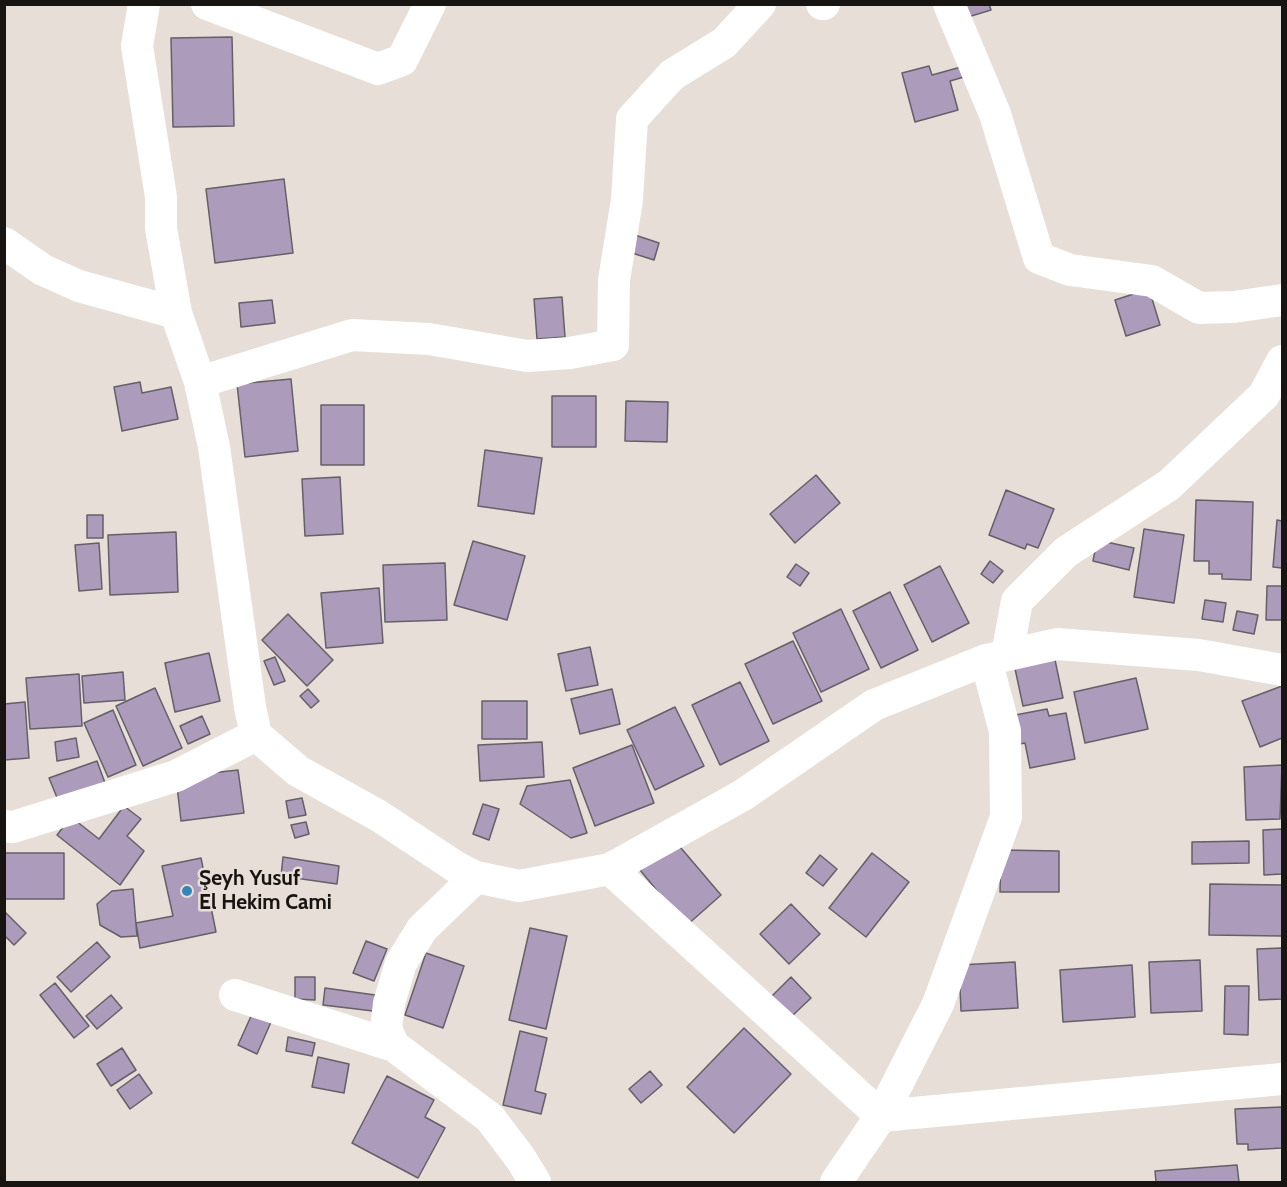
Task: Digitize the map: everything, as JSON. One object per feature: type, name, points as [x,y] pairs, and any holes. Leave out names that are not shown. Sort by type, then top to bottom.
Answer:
[{"type":"street","points":[[144,4],[137,46],[160,197],[161,228],[176,313],[200,382],[214,447],[256,735],[298,771],[379,816],[456,867],[476,877],[519,886],[610,869],[743,795],[874,705],[996,658],[1057,644],[1199,655],[1282,670]]},
{"type":"street","points":[[207,4],[378,69],[402,60],[429,4]]},
{"type":"street","points":[[200,382],[352,335],[429,339],[527,356],[570,353],[613,345],[614,280],[627,200],[632,118],[672,75],[724,43],[760,4]]},
{"type":"street","points":[[949,4],[995,114],[1039,258],[1070,270],[1152,281],[1199,308],[1234,307],[1282,300]]},
{"type":"street","points":[[4,243],[43,270],[78,286],[176,313]]},
{"type":"street","points":[[836,1182],[881,1116],[938,1005],[1006,817],[1005,731],[996,658],[1017,601],[1066,552],[1169,485],[1264,394],[1282,361]]},
{"type":"street","points":[[4,826],[13,827],[176,776],[256,735]]},
{"type":"street","points":[[610,869],[881,1116],[1282,1079]]},
{"type":"street","points":[[394,1046],[386,1029],[389,1003],[401,963],[422,929],[476,877]]},
{"type":"street","points":[[235,994],[394,1046],[489,1118],[528,1171],[557,1182]]},
{"type":"building","points":[[965,4],[989,4],[991,10],[968,17]]},
{"type":"building","points":[[232,37],[234,126],[173,127],[171,38]]},
{"type":"building","points":[[929,66],[932,75],[961,67],[964,77],[950,81],[958,110],[915,122],[902,73]]},
{"type":"building","points":[[284,179],[293,253],[215,263],[206,189]]},
{"type":"building","points":[[635,235],[659,243],[654,260],[629,252]]},
{"type":"building","points":[[1149,289],[1160,325],[1126,336],[1115,300]]},
{"type":"building","points":[[562,297],[565,337],[537,339],[534,299]]},
{"type":"building","points":[[272,300],[275,323],[241,327],[239,303]]},
{"type":"building","points":[[291,379],[298,451],[245,457],[237,384]]},
{"type":"building","points":[[140,382],[142,393],[171,387],[178,419],[122,431],[114,387]]},
{"type":"building","points":[[552,396],[596,396],[596,447],[552,447]]},
{"type":"building","points":[[626,401],[668,402],[667,442],[625,441]]},
{"type":"building","points":[[321,405],[364,405],[364,465],[321,465]]},
{"type":"building","points":[[485,450],[542,458],[534,514],[478,506]]},
{"type":"building","points":[[816,475],[840,503],[795,543],[770,514]]},
{"type":"building","points":[[340,477],[343,534],[305,536],[302,479]]},
{"type":"building","points":[[1006,490],[1054,509],[1038,548],[1027,544],[1025,549],[989,535]]},
{"type":"building","points":[[1196,500],[1253,502],[1251,580],[1222,579],[1222,574],[1209,574],[1209,561],[1194,561]]},
{"type":"building","points":[[87,515],[103,515],[103,538],[87,538]]},
{"type":"building","points":[[1277,520],[1282,521],[1282,568],[1273,567]]},
{"type":"building","points":[[1144,529],[1184,535],[1174,603],[1134,597]]},
{"type":"building","points":[[176,532],[178,592],[110,595],[108,535]]},
{"type":"building","points":[[1097,540],[1134,548],[1129,570],[1093,561]]},
{"type":"building","points":[[473,541],[525,556],[507,620],[454,605]]},
{"type":"building","points":[[99,543],[102,589],[79,591],[75,545]]},
{"type":"building","points":[[990,561],[1003,571],[993,583],[981,574]]},
{"type":"building","points":[[445,563],[447,620],[385,622],[383,565]]},
{"type":"building","points":[[796,564],[809,573],[800,586],[787,577]]},
{"type":"building","points":[[940,566],[969,623],[932,642],[904,585]]},
{"type":"building","points":[[1267,586],[1282,586],[1282,620],[1266,620]]},
{"type":"building","points":[[379,588],[383,643],[326,648],[321,593]]},
{"type":"building","points":[[890,592],[918,650],[881,668],[853,611]]},
{"type":"building","points":[[1205,600],[1226,603],[1223,622],[1202,619]]},
{"type":"building","points":[[841,609],[869,669],[821,692],[793,633]]},
{"type":"building","points":[[1237,611],[1258,615],[1254,634],[1233,630]]},
{"type":"building","points":[[288,614],[333,660],[307,686],[262,640]]},
{"type":"building","points":[[793,641],[822,701],[773,724],[745,664]]},
{"type":"building","points":[[590,647],[598,685],[566,691],[558,654]]},
{"type":"building","points":[[209,653],[220,701],[175,712],[165,663]]},
{"type":"building","points":[[1054,655],[1063,698],[1023,706],[1014,664]]},
{"type":"building","points":[[275,657],[285,681],[274,685],[264,661]]},
{"type":"building","points":[[123,672],[125,700],[84,703],[82,676]]},
{"type":"building","points":[[79,674],[82,726],[30,729],[26,678]]},
{"type":"building","points":[[1136,678],[1148,729],[1085,743],[1074,692]]},
{"type":"building","points":[[740,682],[769,741],[720,765],[692,705]]},
{"type":"building","points":[[1282,686],[1282,738],[1260,747],[1242,701]]},
{"type":"building","points":[[155,688],[182,748],[143,766],[116,706]]},
{"type":"building","points":[[308,689],[319,701],[311,708],[300,696]]},
{"type":"building","points":[[612,689],[620,724],[580,734],[571,699]]},
{"type":"building","points":[[482,701],[527,701],[527,739],[482,739]]},
{"type":"building","points":[[25,702],[29,758],[4,760],[4,704]]},
{"type":"building","points":[[675,707],[704,766],[655,790],[627,730]]},
{"type":"building","points":[[1047,709],[1049,716],[1066,713],[1075,759],[1030,768],[1025,743],[1015,745],[1010,716]]},
{"type":"building","points":[[113,710],[136,765],[108,777],[84,723]]},
{"type":"building","points":[[202,716],[210,734],[188,744],[180,726]]},
{"type":"building","points":[[76,738],[79,757],[57,761],[55,742]]},
{"type":"building","points":[[542,742],[544,777],[480,781],[478,745]]},
{"type":"building","points":[[632,745],[654,803],[595,826],[573,768]]},
{"type":"building","points":[[97,761],[105,783],[58,800],[49,778]]},
{"type":"building","points":[[1282,765],[1280,819],[1246,820],[1244,767]]},
{"type":"building","points":[[238,770],[244,813],[181,821],[176,777]]},
{"type":"building","points":[[570,780],[587,833],[571,838],[520,804],[527,786]]},
{"type":"building","points":[[302,798],[306,815],[289,818],[286,801]]},
{"type":"building","points":[[483,804],[499,809],[489,840],[473,834]]},
{"type":"building","points":[[124,806],[141,819],[127,836],[144,851],[120,885],[57,835],[71,817],[99,839]]},
{"type":"building","points":[[306,822],[309,834],[295,838],[291,825]]},
{"type":"building","points":[[1282,829],[1282,874],[1264,875],[1263,830]]},
{"type":"building","points":[[675,841],[721,895],[686,926],[640,870]]},
{"type":"building","points":[[1249,841],[1249,863],[1192,864],[1192,842]]},
{"type":"building","points":[[1001,850],[1059,851],[1059,892],[1000,892]]},
{"type":"building","points":[[4,853],[64,853],[64,899],[4,899]]},
{"type":"building","points":[[872,853],[909,882],[866,937],[829,908]]},
{"type":"building","points":[[820,855],[837,869],[823,886],[806,873]]},
{"type":"building","points":[[283,857],[339,866],[337,884],[281,876]]},
{"type":"building","name":"Şeyh Yusuf El Hekim Cami","points":[[201,858],[216,932],[140,948],[136,923],[173,916],[162,866]]},
{"type":"building","points":[[1210,884],[1282,885],[1282,936],[1209,935]]},
{"type":"building","points":[[133,889],[137,936],[121,937],[100,925],[97,904],[112,891]]},
{"type":"building","points":[[791,904],[820,934],[789,964],[760,934]]},
{"type":"building","points":[[4,911],[26,933],[14,945],[4,935]]},
{"type":"building","points":[[530,928],[567,936],[546,1029],[509,1020]]},
{"type":"building","points":[[366,941],[387,949],[374,981],[353,973]]},
{"type":"building","points":[[97,942],[110,957],[71,992],[57,977]]},
{"type":"building","points":[[1282,948],[1282,999],[1259,1000],[1257,949]]},
{"type":"building","points":[[426,953],[464,966],[443,1028],[405,1015]]},
{"type":"building","points":[[1200,960],[1202,1011],[1151,1013],[1149,962]]},
{"type":"building","points":[[1015,962],[1018,1008],[961,1011],[959,965]]},
{"type":"building","points":[[1132,965],[1135,1017],[1063,1022],[1060,970]]},
{"type":"building","points":[[295,977],[315,977],[315,1000],[295,999]]},
{"type":"building","points":[[791,977],[811,998],[791,1017],[772,996]]},
{"type":"building","points":[[55,983],[89,1026],[74,1038],[40,995]]},
{"type":"building","points":[[1225,986],[1249,986],[1248,1035],[1224,1034]]},
{"type":"building","points":[[325,988],[375,995],[373,1011],[323,1005]]},
{"type":"building","points":[[111,995],[122,1008],[97,1029],[86,1016]]},
{"type":"building","points":[[252,1014],[271,1022],[257,1054],[238,1045]]},
{"type":"building","points":[[744,1028],[791,1074],[734,1133],[687,1087]]},
{"type":"building","points":[[520,1031],[547,1038],[535,1091],[546,1094],[541,1114],[503,1105]]},
{"type":"building","points":[[288,1037],[315,1043],[312,1056],[286,1051]]},
{"type":"building","points":[[122,1048],[136,1070],[111,1086],[97,1064]]},
{"type":"building","points":[[318,1057],[349,1064],[344,1093],[312,1087]]},
{"type":"building","points":[[650,1071],[662,1085],[641,1103],[629,1089]]},
{"type":"building","points":[[139,1074],[152,1093],[130,1109],[117,1090]]},
{"type":"building","points":[[387,1076],[434,1100],[425,1117],[445,1128],[418,1178],[352,1143]]},
{"type":"building","points":[[1282,1107],[1282,1148],[1248,1150],[1248,1144],[1237,1144],[1235,1109]]},
{"type":"building","points":[[1237,1165],[1239,1182],[1156,1182],[1155,1171]]},
{"type":"place","name":"Şeyh Yusuf El Hekim Cami","points":[[187,891]]}]
